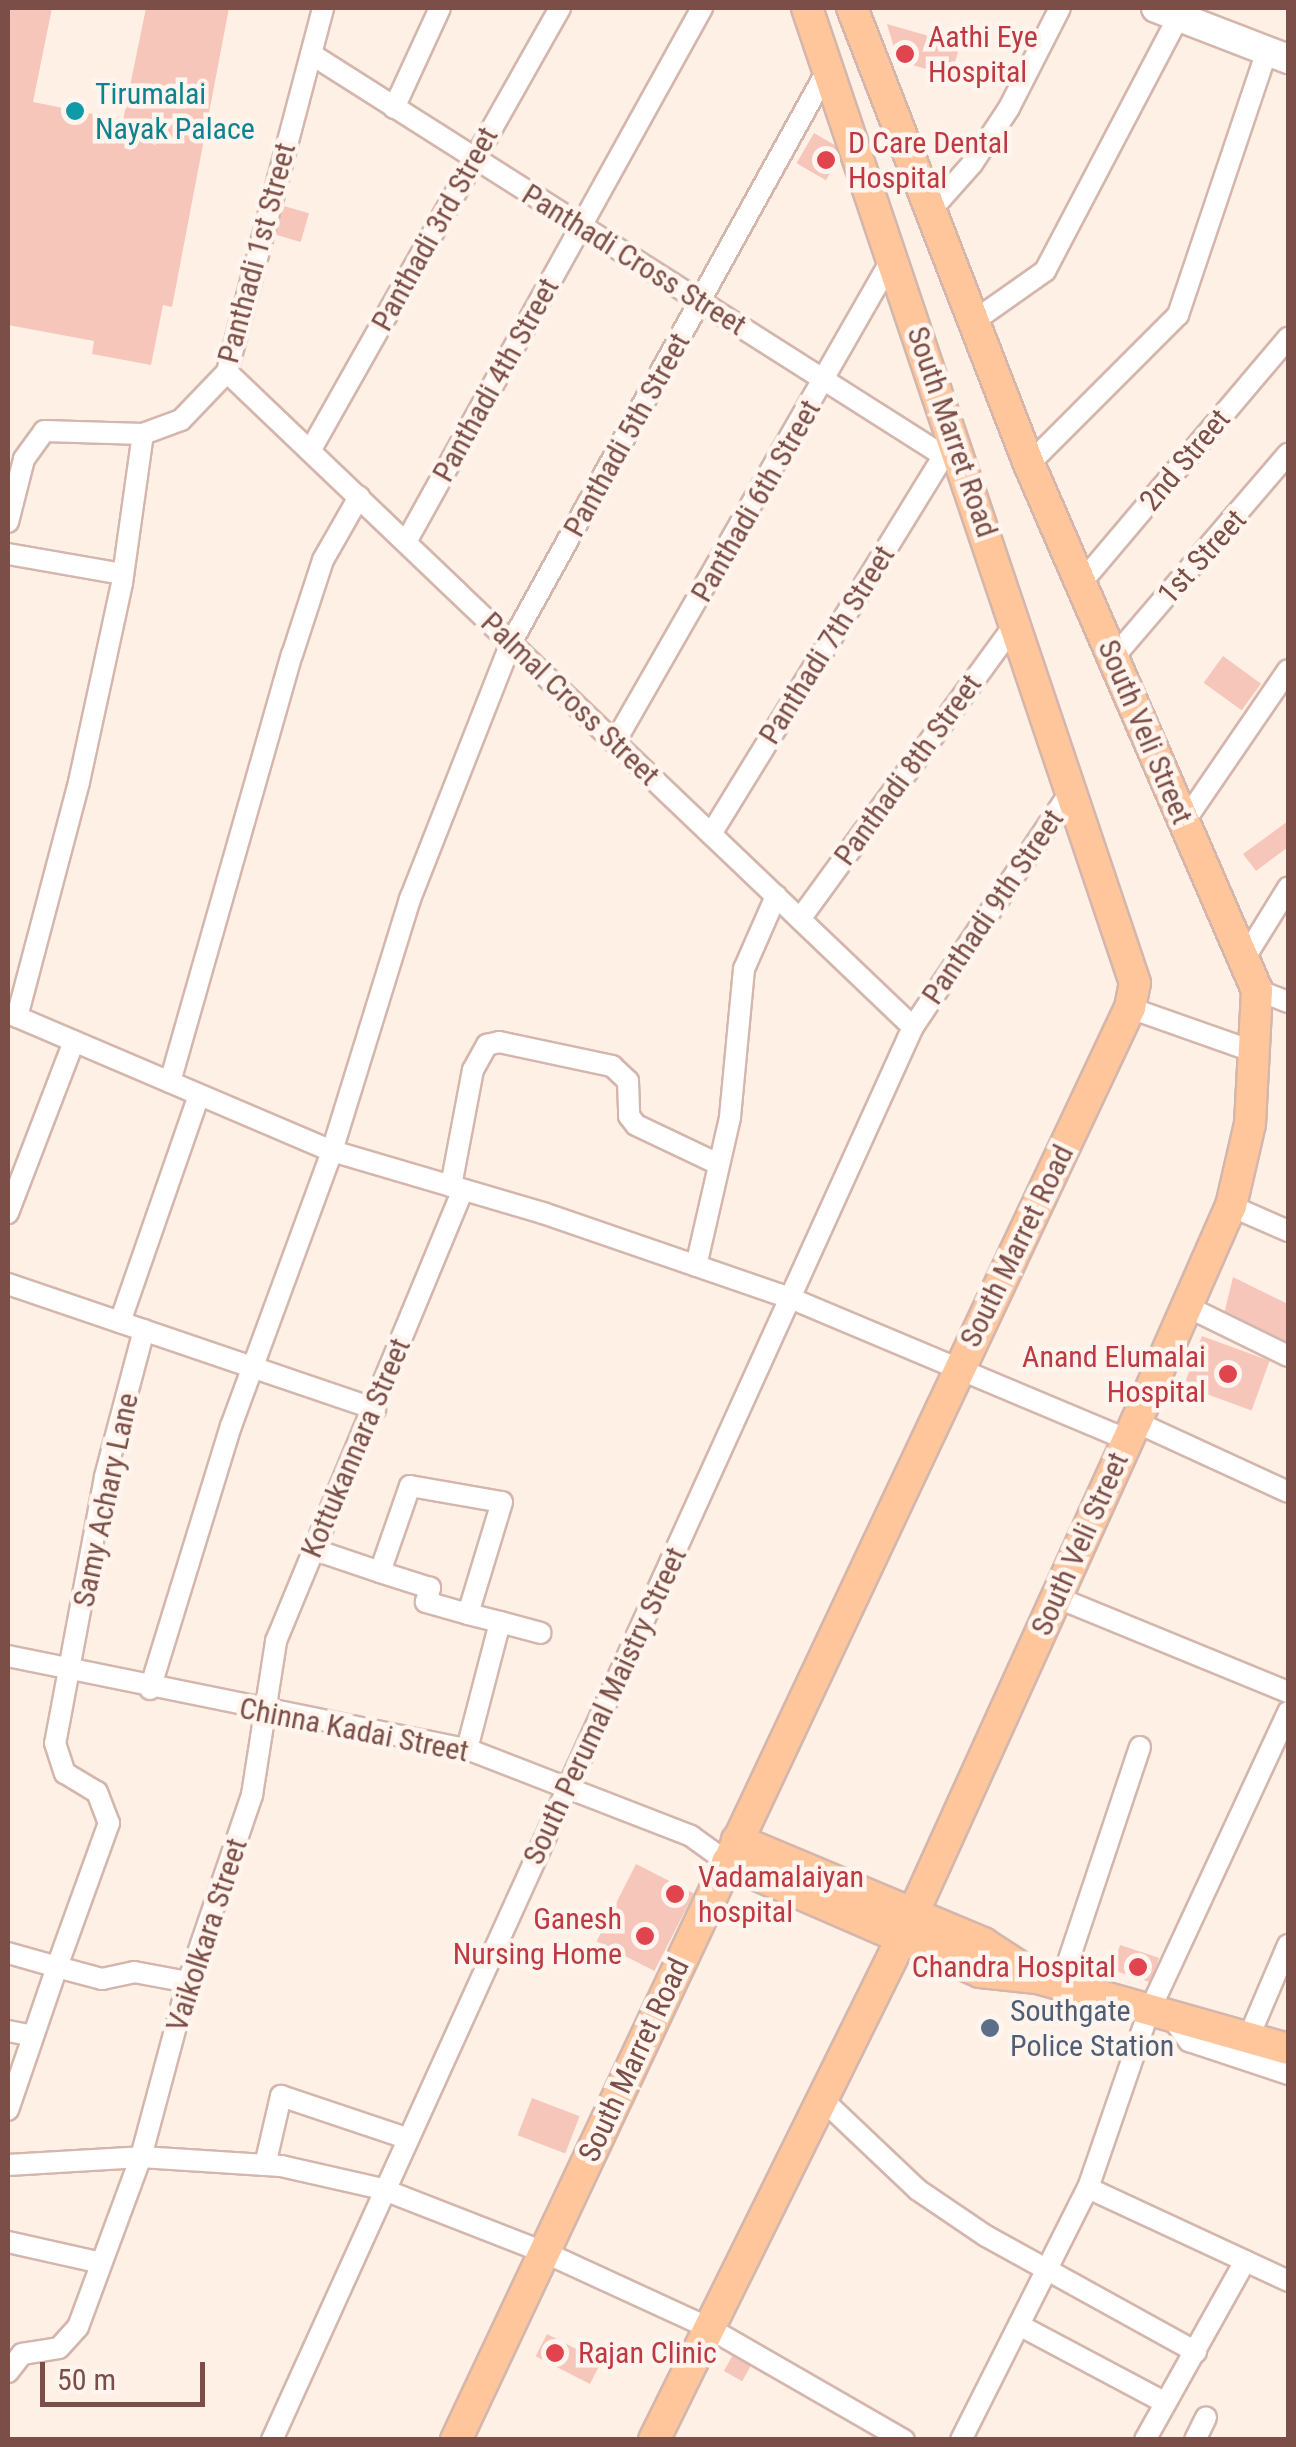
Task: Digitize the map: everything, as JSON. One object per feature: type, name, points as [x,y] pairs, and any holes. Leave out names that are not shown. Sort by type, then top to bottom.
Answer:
[{"type":"main road","name":"South Marret Road","points":[[456,2440],[1130,1008],[1134,963],[1016,621],[951,453],[893,258],[808,8]]},
{"type":"main road","name":"South Veli Street","points":[[654,2440],[907,1927],[1188,1307],[1231,1206],[1250,1124],[1256,1052],[1257,990],[1030,464],[852,8]]},
{"type":"main road","points":[[732,1851],[907,1927],[984,1943],[1048,1982],[1175,2022],[1288,2049]]},
{"type":"street","name":"Panthadi 1st Street","points":[[9,527],[24,458],[44,431],[143,434],[181,420],[227,372],[323,8]]},
{"type":"street","points":[[394,108],[440,8]]},
{"type":"street","name":"Panthadi 3rd Street","points":[[310,451],[560,8]]},
{"type":"street","name":"Panthadi 4th Street","points":[[406,542],[702,8]]},
{"type":"street","points":[[931,210],[972,164],[1060,8]]},
{"type":"street","points":[[974,321],[1044,271],[1167,12],[1278,55],[1178,315],[1030,464]]},
{"type":"street","name":"Panthadi Cross Street","points":[[311,54],[826,382],[951,453]]},
{"type":"street","name":"Panthadi 5th Street","points":[[150,1689],[252,1370],[332,1151],[410,899],[511,643],[828,69]]},
{"type":"street","name":"Panthadi 6th Street","points":[[615,742],[826,382],[893,258]]},
{"type":"street","name":"2nd Street","points":[[1081,583],[1288,338]]},
{"type":"street","name":"Palmal Cross Street","points":[[227,372],[913,1027]]},
{"type":"street","points":[[143,434],[123,574],[79,782],[12,1014],[332,1151],[790,1298],[1288,1492]]},
{"type":"street","name":"Panthadi 7th Street","points":[[711,834],[951,453]]},
{"type":"street","name":"1st Street","points":[[1113,658],[1288,454]]},
{"type":"street","points":[[170,1082],[318,576],[359,497]]},
{"type":"street","points":[[8,554],[123,574]]},
{"type":"street","name":"Panthadi 8th Street","points":[[800,919],[1016,621]]},
{"type":"street","points":[[1184,822],[1288,670]]},
{"type":"street","name":"Panthadi 9th Street","points":[[913,1027],[1074,788]]},
{"type":"street","points":[[1244,959],[1288,888]]},
{"type":"street","points":[[696,1266],[733,1101],[744,970],[776,896]]},
{"type":"street","points":[[1257,990],[1288,1002]]},
{"type":"street","points":[[1130,1008],[1256,1052]]},
{"type":"street","name":"South Perumal Maistry Street","points":[[272,2440],[382,2189],[568,1790],[913,1027]]},
{"type":"street","points":[[8,1213],[74,1040]]},
{"type":"street","name":"Kottukannara Street","points":[[262,1711],[276,1641],[375,1409],[457,1188],[473,1070],[487,1045],[499,1042],[612,1066],[628,1081],[629,1116],[636,1124],[718,1164]]},
{"type":"street","points":[[120,1322],[199,1095]]},
{"type":"street","points":[[1231,1206],[1288,1232]]},
{"type":"street","points":[[8,1284],[375,1409]]},
{"type":"street","points":[[1188,1307],[1288,1356]]},
{"type":"street","name":"Samy Achary Lane","points":[[8,2110],[109,1823],[107,1805],[65,1773],[56,1753],[106,1478],[144,1330]]},
{"type":"street","points":[[380,1572],[410,1486],[502,1502],[468,1614]]},
{"type":"street","points":[[312,1549],[430,1588],[426,1602],[542,1633]]},
{"type":"street","points":[[1056,1597],[1288,1692]]},
{"type":"street","points":[[467,1749],[500,1622]]},
{"type":"street","name":"Chinna Kadai Street","points":[[8,1656],[150,1689],[467,1749],[732,1851]]},
{"type":"street","name":"Vaikolkara Street","points":[[8,2372],[22,2354],[68,2341],[101,2263],[140,2157],[188,1982],[252,1795],[262,1711]]},
{"type":"street","points":[[961,2440],[1175,2022],[1288,1712]]},
{"type":"street","points":[[1048,1982],[1140,1747]]},
{"type":"street","points":[[1254,2026],[1288,1945]]},
{"type":"street","points":[[8,1953],[102,1980],[134,1972],[188,1982]]},
{"type":"street","points":[[1175,2022],[1199,2016],[1288,2034]]},
{"type":"street","points":[[1175,2022],[1188,2042],[1288,2074]]},
{"type":"street","points":[[8,2032],[33,2036]]},
{"type":"street","points":[[265,2164],[281,2096],[406,2138]]},
{"type":"street","points":[[822,2100],[918,2190],[1047,2270],[1196,2352]]},
{"type":"street","points":[[8,2165],[140,2157],[265,2164],[382,2189],[544,2252],[708,2328],[904,2440]]},
{"type":"street","points":[[1088,2188],[1288,2281]]},
{"type":"street","points":[[8,2242],[101,2263]]},
{"type":"street","points":[[1145,2440],[1245,2261]]},
{"type":"street","points":[[1019,2325],[1166,2403]]},
{"type":"street","points":[[1195,2440],[1206,2417]]},
{"type":"building","points":[[8,8],[52,8],[33,102],[123,120],[146,8],[229,8],[172,307],[163,305],[151,365],[92,354],[94,341],[8,325]]},
{"type":"building","points":[[887,24],[960,45],[951,76],[898,61]]},
{"type":"building","points":[[814,133],[843,150],[826,180],[796,163]]},
{"type":"building","points":[[284,206],[309,213],[301,242],[276,235]]},
{"type":"building","points":[[1223,656],[1261,684],[1242,710],[1204,683]]},
{"type":"building","points":[[1288,821],[1288,847],[1256,871],[1243,854]]},
{"type":"building","points":[[1233,1277],[1288,1304],[1288,1345],[1224,1314]]},
{"type":"building","points":[[1202,1336],[1270,1361],[1252,1410],[1184,1386]]},
{"type":"building","points":[[636,1864],[694,1894],[654,1971],[597,1942]]},
{"type":"building","points":[[1120,1945],[1159,1958],[1151,1982],[1112,1970]]},
{"type":"building","points":[[532,2098],[580,2116],[565,2154],[518,2135]]},
{"type":"building","points":[[547,2334],[601,2362],[590,2384],[536,2356]]},
{"type":"building","points":[[735,2351],[753,2361],[742,2381],[724,2371]]},
{"type":"place","name":"Aathi Eye Hospital","points":[[905,54]]},
{"type":"place","name":"Tirumalai Nayak Palace","points":[[75,111]]},
{"type":"place","name":"D Care Dental Hospital","points":[[826,160]]},
{"type":"place","name":"Anand Elumalai Hospital","points":[[1228,1374]]},
{"type":"place","name":"Vadamalaiyan hospital","points":[[675,1894]]},
{"type":"place","name":"Ganesh Nursing Home","points":[[645,1936]]},
{"type":"place","name":"Chandra Hospital","points":[[1138,1967]]},
{"type":"place","name":"Southgate Police Station","points":[[990,2028]]},
{"type":"place","name":"Rajan Clinic","points":[[555,2353]]}]
